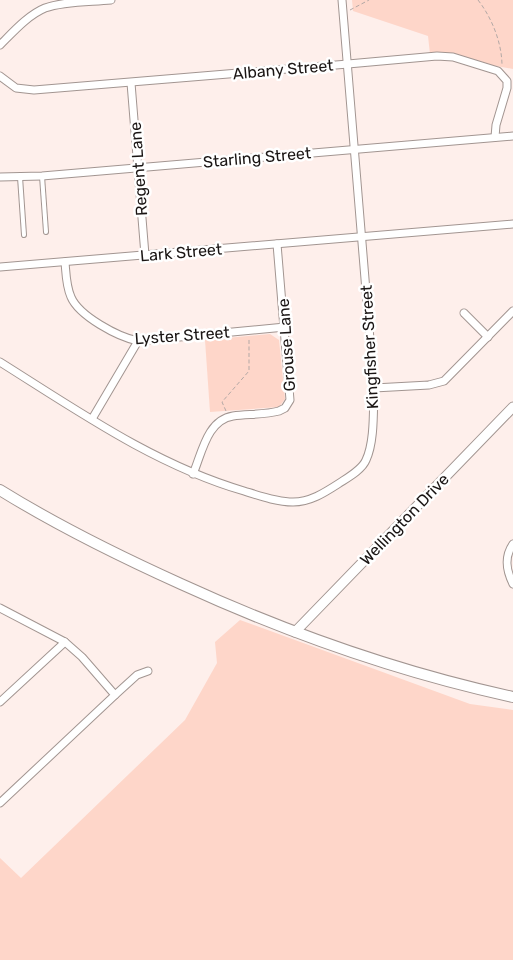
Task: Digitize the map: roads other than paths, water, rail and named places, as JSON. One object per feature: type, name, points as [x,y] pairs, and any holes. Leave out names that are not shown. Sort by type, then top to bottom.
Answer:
[{"type":"main road","points":[[0,490],[111,552],[242,612],[376,661],[513,697]]},
{"type":"street","points":[[0,45],[28,19],[43,9],[60,5],[111,0]]},
{"type":"street","name":"Kingfisher Street","points":[[0,362],[135,445],[193,474],[222,485],[280,501],[305,501],[321,495],[359,469],[366,460],[372,434],[374,388],[342,0]]},
{"type":"street","name":"Albany Street","points":[[0,76],[16,88],[34,90],[445,56],[464,59],[493,69],[502,74],[507,81],[507,88],[496,124],[495,137]]},
{"type":"street","name":"Regent Lane","points":[[132,82],[145,255]]},
{"type":"street","name":"Starling Street","points":[[0,177],[42,176],[513,136]]},
{"type":"street","name":"Lark Street","points":[[0,267],[513,224]]},
{"type":"street","name":"Grouse Lane","points":[[193,474],[210,432],[217,423],[224,418],[232,416],[279,411],[286,408],[290,400],[277,244]]},
{"type":"street","name":"Lyster Street","points":[[65,262],[70,294],[75,305],[124,338],[138,341],[285,327]]},
{"type":"street","points":[[374,388],[440,383],[450,376],[513,311]]},
{"type":"street","points":[[464,313],[488,337]]},
{"type":"street","points":[[92,419],[138,341]]},
{"type":"street","name":"Wellington Drive","points":[[295,632],[513,407]]},
{"type":"street","points":[[513,544],[508,552],[506,565],[513,584]]},
{"type":"street","points":[[0,608],[65,642],[82,657],[115,695]]},
{"type":"street","points":[[0,702],[65,642]]},
{"type":"street","points":[[0,803],[136,675],[148,672]]},
{"type":"lane","points":[[42,176],[46,232]]},
{"type":"lane","points":[[20,177],[24,235]]}]
